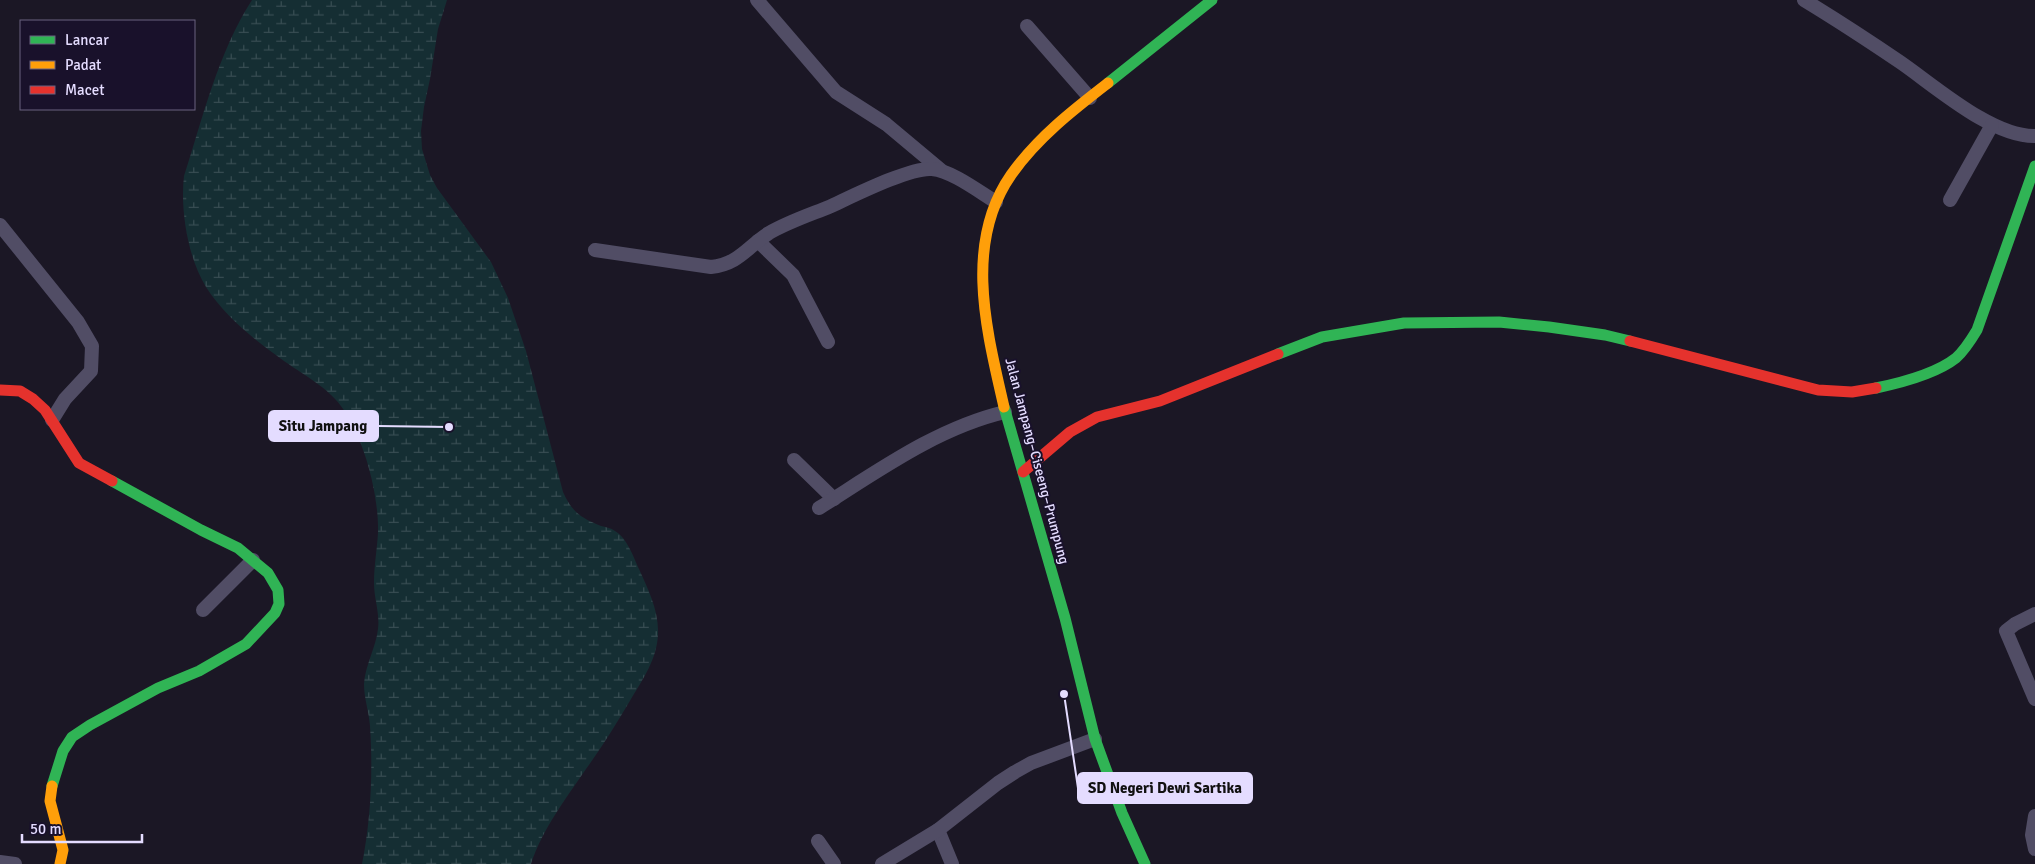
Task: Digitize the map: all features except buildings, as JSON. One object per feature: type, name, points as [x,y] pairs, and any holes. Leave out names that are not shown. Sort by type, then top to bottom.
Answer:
[{"type":"street","points":[[757,0],[836,92],[886,124],[942,171],[996,202]]},
{"type":"street","name":"Jalan Jampang–Ciseeng–Prumpung","points":[[1145,864],[1122,813],[1095,739],[1065,618],[1005,412],[987,332],[983,299],[986,238],[996,202],[1011,175],[1031,151],[1064,118],[1212,0]]},
{"type":"street","points":[[1804,0],[1862,36],[1992,125],[2022,135],[2035,136]]},
{"type":"street","points":[[1027,26],[1090,98]]},
{"type":"street","points":[[1950,200],[1992,125]]},
{"type":"street","points":[[1024,472],[1070,432],[1097,417],[1160,401],[1322,337],[1404,323],[1499,322],[1605,335],[1662,348],[1818,390],[1838,392],[1867,390],[1930,372],[1953,360],[1966,348],[1978,330],[2035,166]]},
{"type":"street","points":[[595,250],[711,267],[724,266],[735,261],[758,241],[784,226],[903,175],[930,169],[942,171]]},
{"type":"street","points":[[0,225],[78,322],[92,346],[91,371],[65,398],[52,420]]},
{"type":"street","points":[[758,241],[793,275],[828,342]]},
{"type":"street","points":[[0,390],[20,392],[33,399],[45,410],[79,463],[201,530],[238,548],[268,573],[278,590],[279,604],[268,621],[246,644],[199,671],[158,688],[90,725],[72,737],[63,751],[54,776],[50,801],[63,850],[60,864]]},
{"type":"street","points":[[819,508],[927,441],[966,424],[1005,412]]},
{"type":"street","points":[[794,460],[834,499]]},
{"type":"street","points":[[203,610],[253,560]]},
{"type":"street","points":[[2035,614],[2008,629],[2007,634],[2035,700]]},
{"type":"street","points":[[882,864],[938,830],[1015,772],[1031,763],[1095,739]]},
{"type":"street","points":[[2035,816],[2032,835],[2035,849]]},
{"type":"street","points":[[938,830],[952,864]]},
{"type":"street","points":[[818,841],[834,864]]},
{"type":"street","points":[[0,862],[15,864]]},
{"type":"green space","points":[[252,0],[447,0],[438,29],[421,131],[422,149],[430,175],[437,188],[491,262],[508,298],[526,351],[566,499],[578,514],[594,523],[613,530],[623,538],[632,553],[652,600],[657,617],[658,634],[655,652],[649,668],[609,735],[555,815],[542,838],[531,864],[362,864],[369,813],[371,778],[370,726],[364,684],[366,670],[377,636],[378,623],[374,570],[378,519],[370,472],[354,427],[334,398],[252,337],[214,298],[206,287],[194,262],[184,218],[184,176],[212,86],[240,20]]},
{"type":"traffic: fast","points":[[1108,83],[1212,0]]},
{"type":"traffic: fast","points":[[1876,388],[1929,373],[1956,358],[1968,345],[1977,330],[2035,166]]},
{"type":"traffic: fast","points":[[1278,354],[1322,337],[1404,323],[1499,322],[1605,335],[1630,341]]},
{"type":"traffic: fast","points":[[1004,407],[1065,618],[1095,739],[1122,813],[1145,864]]},
{"type":"traffic: fast","points":[[52,786],[63,751],[72,737],[90,725],[158,688],[199,671],[246,644],[275,613],[279,604],[278,590],[268,573],[238,548],[112,481]]},
{"type":"traffic: slow","points":[[1004,407],[991,349],[983,289],[983,259],[987,230],[996,202],[1011,175],[1021,162],[1069,114],[1108,83]]},
{"type":"traffic: slow","points":[[52,786],[50,801],[63,850],[60,864]]},
{"type":"traffic: jam","points":[[1630,341],[1818,390],[1852,392],[1876,388]]},
{"type":"traffic: jam","points":[[1023,472],[1070,432],[1097,417],[1160,401],[1278,354]]},
{"type":"traffic: jam","points":[[0,390],[20,391],[33,399],[45,410],[79,463],[112,481]]},
{"type":"place","name":"Situ Jampang","points":[[449,427]]},
{"type":"place","name":"SD Negeri Dewi Sartika","points":[[1064,694]]}]
